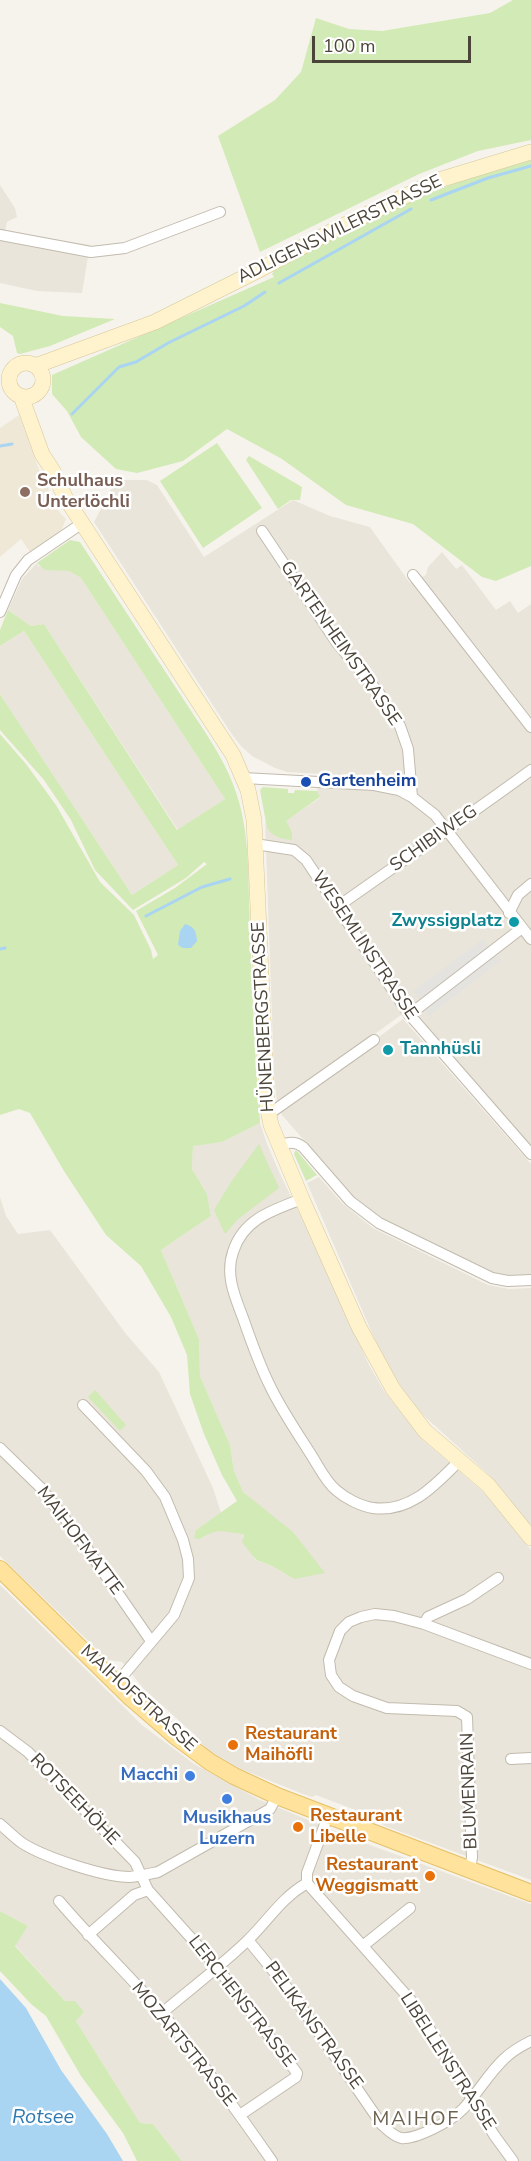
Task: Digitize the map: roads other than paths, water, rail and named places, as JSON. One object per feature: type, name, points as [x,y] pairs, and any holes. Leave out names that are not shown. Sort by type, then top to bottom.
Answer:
[{"type":"main road","name":"MAIHOFSTRASSE","points":[[0,1570],[116,1684],[175,1736],[210,1762],[277,1796],[531,1893]]},
{"type":"street","name":"ADLIGENSWILERSTRASSE","points":[[38,370],[133,337],[155,322],[332,231],[440,180],[531,152]]},
{"type":"street","points":[[0,236],[92,252],[125,248],[220,212]]},
{"type":"street","points":[[22,363],[38,370],[43,381],[37,393],[29,397],[21,396],[12,389],[5,377],[22,363]]},
{"type":"street","name":"HÜNENBERGSTRASSE","points":[[37,393],[39,421],[53,471]]},
{"type":"street","name":"HÜNENBERGSTRASSE","points":[[21,396],[42,454],[81,524],[232,755],[243,778],[252,806],[255,844],[265,1075],[269,1114],[279,1146],[359,1327],[393,1389],[425,1431],[488,1485],[531,1538]]},
{"type":"street","points":[[0,612],[16,575],[28,560],[81,524]]},
{"type":"street","name":"GARTENHEIMSTRASSE","points":[[262,531],[337,643],[379,693],[400,726],[408,749],[412,796]]},
{"type":"street","points":[[413,574],[531,727]]},
{"type":"street","name":"SCHIBIWEG","points":[[337,907],[413,853],[447,832],[531,770]]},
{"type":"street","points":[[243,778],[374,785],[399,790],[412,796],[426,806],[531,939]]},
{"type":"street","name":"WESEMLINSTRASSE","points":[[255,844],[282,847],[294,850],[301,855],[409,1015],[531,1154]]},
{"type":"street","points":[[509,913],[518,895],[531,884]]},
{"type":"street","points":[[409,1015],[522,928]]},
{"type":"street","points":[[269,1114],[374,1040]]},
{"type":"street","points":[[279,1146],[294,1143],[303,1147],[350,1201],[379,1223],[492,1278],[508,1281],[531,1280]]},
{"type":"street","points":[[302,1199],[264,1214],[249,1225],[239,1237],[232,1253],[230,1270],[232,1286],[255,1352],[285,1414],[336,1490],[355,1502],[372,1508],[392,1508],[412,1502],[432,1489],[460,1460]]},
{"type":"street","points":[[84,1405],[146,1471],[165,1497],[183,1540],[188,1559],[189,1578],[174,1615],[116,1684]]},
{"type":"street","name":"MAIHOFMATTE","points":[[0,1448],[40,1487],[77,1534],[152,1641]]},
{"type":"street","points":[[498,1578],[466,1599],[428,1617],[424,1624],[531,1664]]},
{"type":"street","name":"BLUMENRAIN","points":[[424,1624],[394,1616],[375,1614],[349,1622],[336,1639],[329,1660],[331,1675],[334,1682],[353,1696],[387,1708],[457,1711],[467,1717],[472,1857],[470,1870]]},
{"type":"street","name":"ROTSEEHÖHE","points":[[0,1731],[28,1752],[135,1862],[143,1875]]},
{"type":"street","points":[[511,1759],[531,1758]]},
{"type":"street","points":[[0,1824],[21,1842],[60,1860],[108,1874],[128,1877],[158,1872],[270,1809],[277,1796]]},
{"type":"street","points":[[162,2013],[248,1940],[275,1908],[307,1883],[307,1873],[328,1816]]},
{"type":"street","name":"LERCHENSTRASSE","points":[[143,1875],[148,1890],[217,1967],[297,2073],[296,2077],[240,2115]]},
{"type":"street","name":"LIBELLENSTRASSE","points":[[307,1883],[415,2005],[494,2135],[513,2161]]},
{"type":"street","points":[[88,1935],[134,1895],[148,1890]]},
{"type":"street","name":"MOZARTSTRASSE","points":[[59,1901],[162,2013],[272,2161]]},
{"type":"street","points":[[363,1945],[410,1908]]},
{"type":"street","name":"PELIKANSTRASSE","points":[[248,1940],[293,1995],[382,2125],[392,2134],[401,2138],[412,2137],[439,2125],[461,2111],[472,2097]]},
{"type":"street","points":[[472,2097],[504,2059],[531,2041]]},
{"type":"water","points":[[185,924],[193,928],[196,935],[197,941],[191,948],[178,945],[180,931]]},
{"type":"water","name":"Rotsee","points":[[0,1979],[26,2008],[61,2070],[107,2134],[123,2161],[0,2161]]},
{"type":"waterway","points":[[431,200],[488,178],[531,166]]},
{"type":"waterway","points":[[279,283],[411,209]]},
{"type":"waterway","points":[[72,414],[119,367],[136,362],[168,343],[244,306],[265,292]]},
{"type":"waterway","points":[[0,446],[12,444]]},
{"type":"waterway","points":[[146,916],[202,887],[230,879]]},
{"type":"waterway","points":[[0,949],[5,948]]},
{"type":"place","name":"Schulhaus Unterlöchli","points":[[25,492]]},
{"type":"place","name":"Gartenheim","points":[[306,782]]},
{"type":"place","name":"Zwyssigplatz","points":[[514,922]]},
{"type":"place","name":"Tannhüsli","points":[[388,1050]]},
{"type":"place","name":"Restaurant Maihöfli","points":[[233,1745]]},
{"type":"place","name":"Macchi","points":[[190,1776]]},
{"type":"place","name":"Musikhaus Luzern","points":[[227,1799]]},
{"type":"place","name":"Restaurant Libelle","points":[[298,1827]]},
{"type":"place","name":"Restaurant Weggismatt","points":[[430,1876]]},
{"type":"district","name":"MAIHOF","points":[[416,2120]]}]
